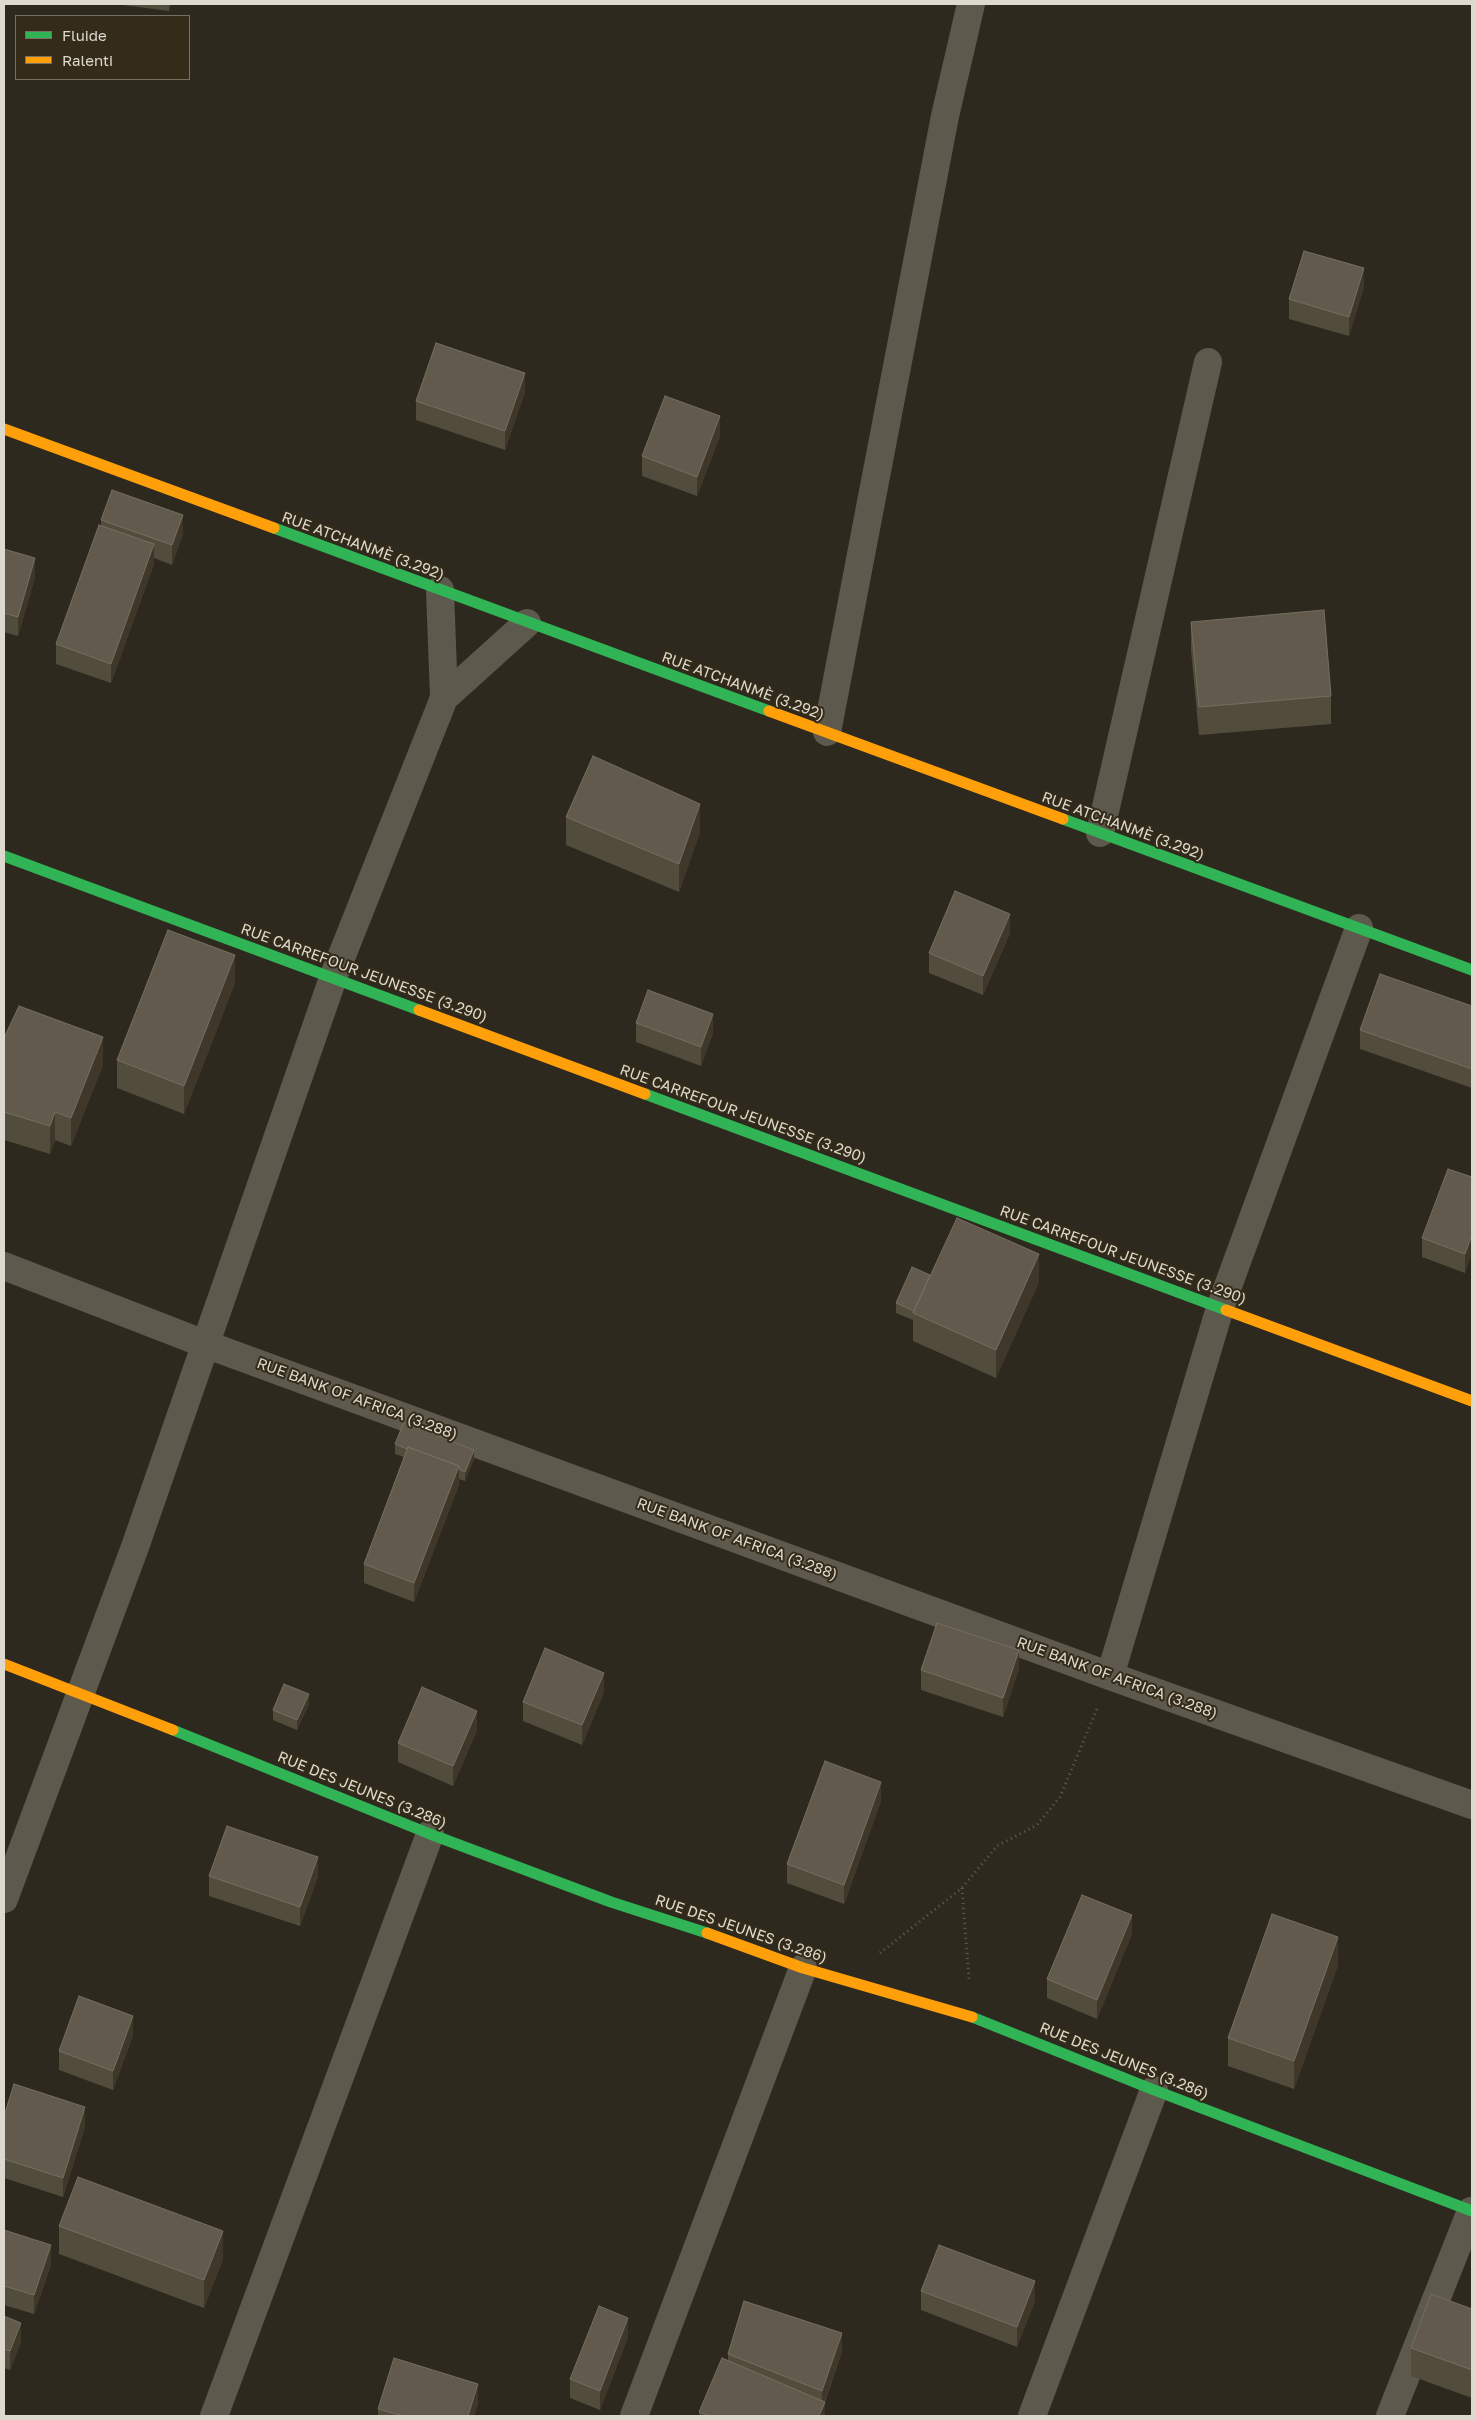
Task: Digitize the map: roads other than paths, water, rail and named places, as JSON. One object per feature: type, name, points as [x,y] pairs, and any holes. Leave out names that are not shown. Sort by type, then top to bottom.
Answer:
[{"type":"street","points":[[828,732],[945,116],[971,4]]},
{"type":"street","points":[[1100,833],[1208,362]]},
{"type":"street","name":"RUE ATCHANMÈ (3.292)","points":[[4,429],[1472,970]]},
{"type":"street","points":[[4,1899],[79,1692],[135,1547],[333,978],[444,698],[440,590]]},
{"type":"street","points":[[444,698],[527,623]]},
{"type":"street","name":"RUE CARREFOUR JEUNESSE (3.290)","points":[[4,856],[1472,1401]]},
{"type":"street","points":[[1110,1676],[1220,1308],[1359,928]]},
{"type":"street","name":"RUE BANK OF AFRICA (3.288)","points":[[4,1266],[205,1344],[1110,1676],[1472,1805]]},
{"type":"street","name":"RUE DES JEUNES (3.286)","points":[[4,1664],[79,1692],[430,1834],[611,1902],[729,1940],[803,1968],[972,2017],[1154,2090],[1472,2211]]},
{"type":"street","points":[[214,2416],[430,1834]]},
{"type":"street","points":[[634,2416],[803,1968]]},
{"type":"street","points":[[1032,2416],[1154,2090]]},
{"type":"street","points":[[1390,2416],[1472,2211]]}]
